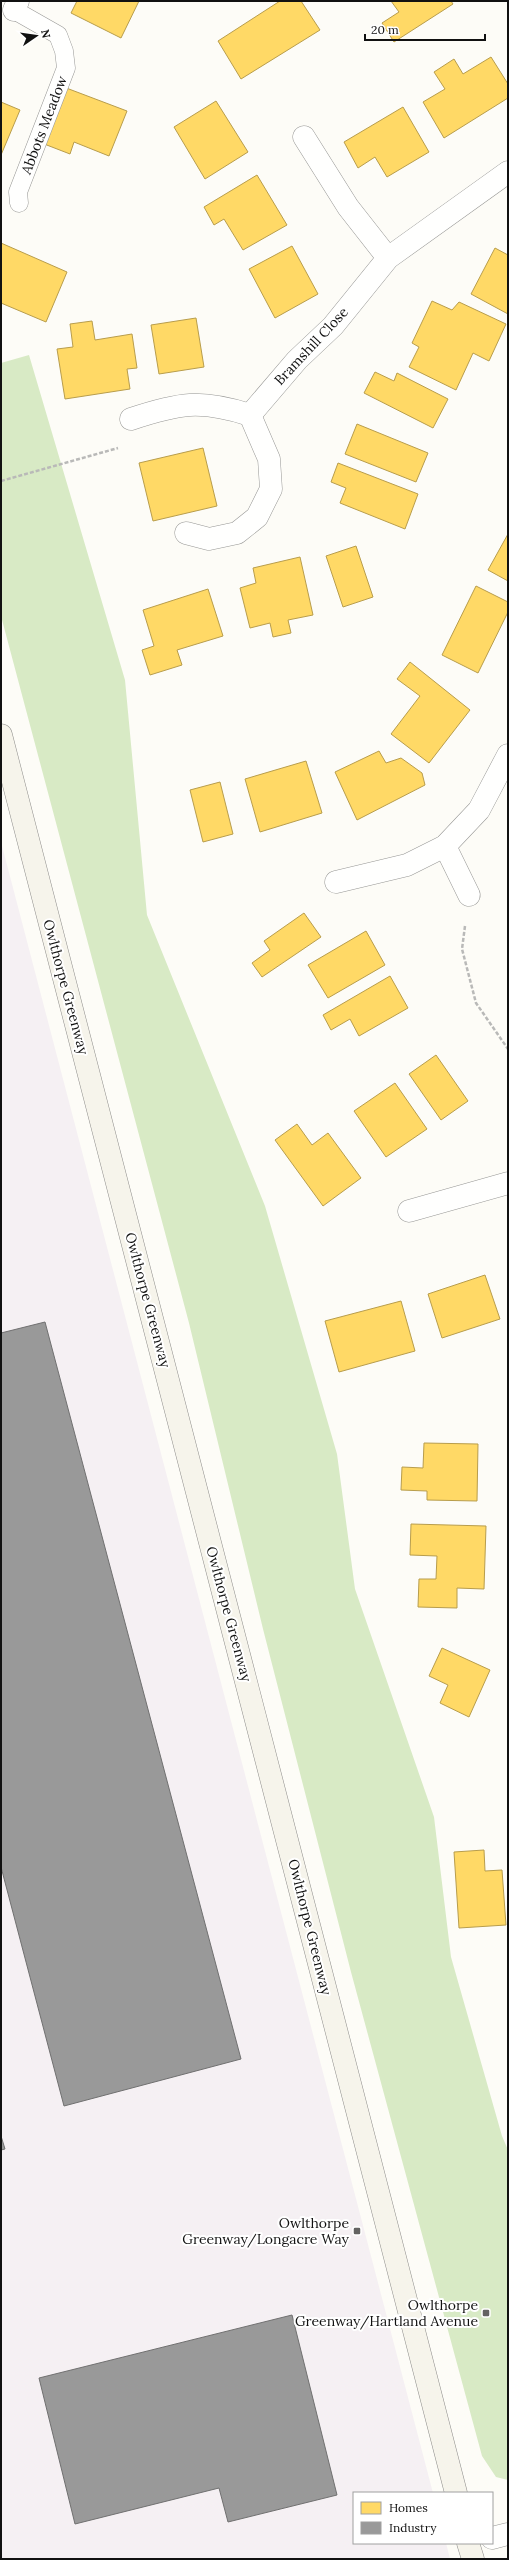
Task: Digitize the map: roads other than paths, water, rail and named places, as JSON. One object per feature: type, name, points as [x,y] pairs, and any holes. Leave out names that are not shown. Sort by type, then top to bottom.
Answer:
[{"type":"street","points":[[304,137],[348,207],[388,258]]},
{"type":"street","name":"Bramshill Close","points":[[250,415],[297,360],[333,326],[388,258],[508,172]]},
{"type":"street","points":[[131,419],[168,407],[196,403],[224,406],[250,415],[269,459],[271,489],[257,516],[237,533],[209,539],[186,533]]},
{"type":"street","name":"Owlthorpe Greenway","points":[[1,735],[456,2492]]},
{"type":"street","points":[[336,882],[407,865],[445,846],[479,810],[508,754]]},
{"type":"street","points":[[445,846],[469,895]]},
{"type":"street","points":[[409,1211],[508,1183]]},
{"type":"street","points":[[493,2538],[508,2534]]},
{"type":"lane","name":"Abbots Meadow","points":[[16,5],[58,35],[64,51],[66,68],[18,192],[19,203]]},
{"type":"place","name":"Owlthorpe Greenway/Longacre Way","points":[[357,2231]]},
{"type":"place","name":"Owlthorpe Greenway/Hartland Avenue","points":[[486,2313]]}]
